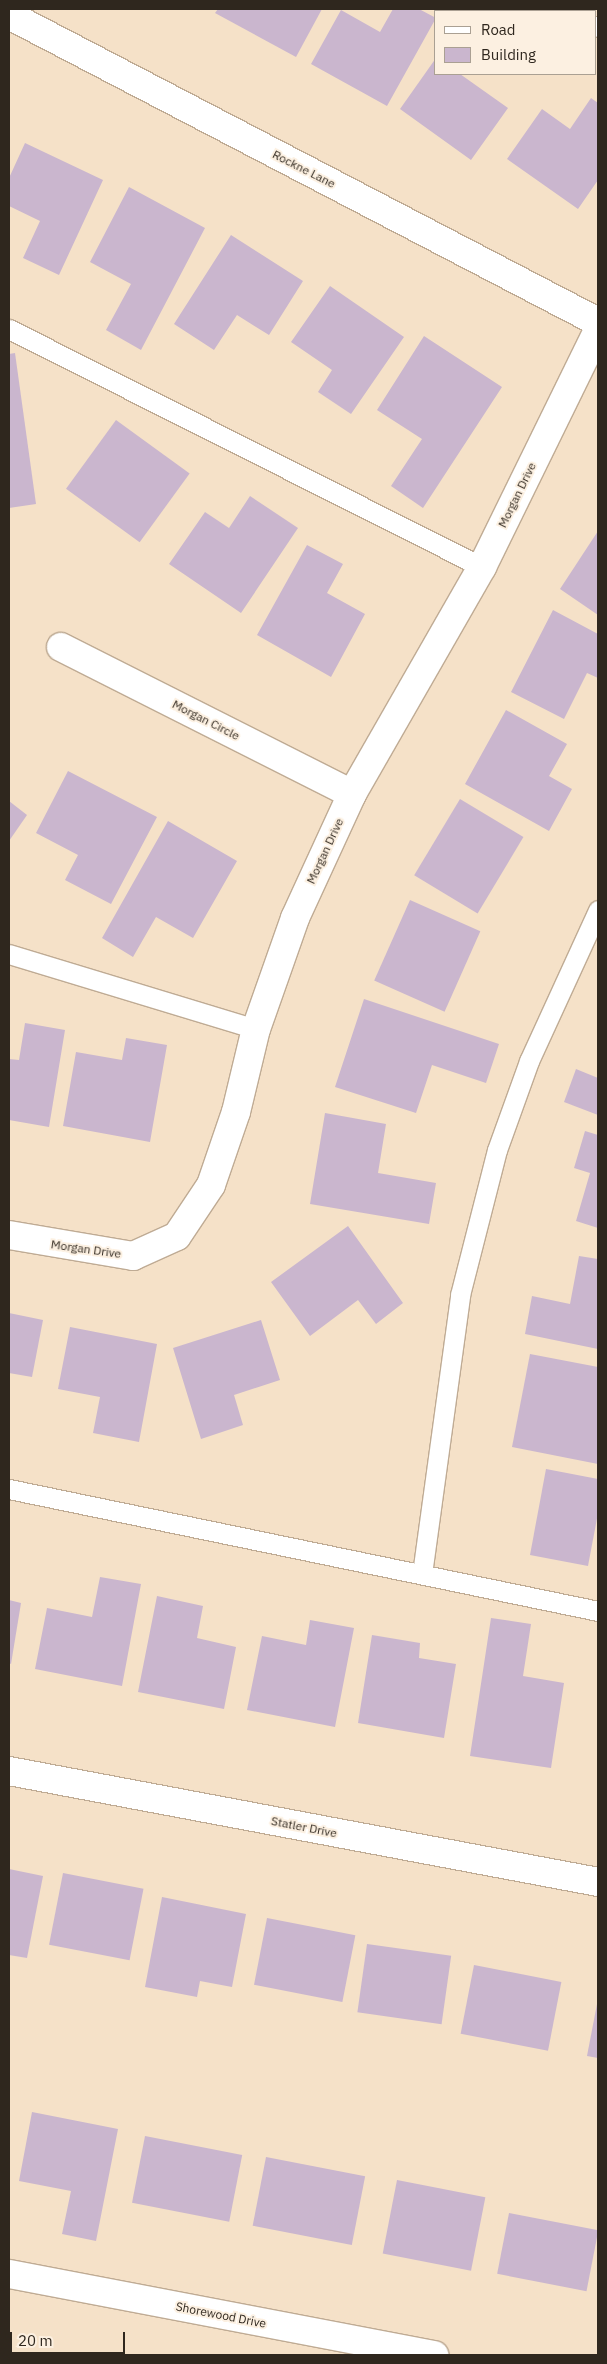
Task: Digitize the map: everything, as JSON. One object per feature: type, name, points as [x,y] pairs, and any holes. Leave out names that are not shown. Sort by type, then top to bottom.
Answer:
[{"type":"street","name":"Rockne Lane","points":[[9,16],[598,322]]},
{"type":"street","name":"Morgan Drive","points":[[9,1236],[133,1256],[177,1236],[211,1185],[236,1112],[256,1029],[295,918],[352,794],[482,567],[598,330]]},
{"type":"street","name":"Morgan Circle","points":[[60,647],[352,794]]},
{"type":"street","name":"Statler Drive","points":[[9,1771],[598,1882]]},
{"type":"street","name":"Shorewood Drive","points":[[9,2274],[434,2355]]},
{"type":"lane","points":[[9,329],[482,567]]},
{"type":"lane","points":[[422,1574],[460,1295],[497,1150],[529,1061],[598,910]]},
{"type":"lane","points":[[9,954],[256,1029]]},
{"type":"lane","points":[[9,1489],[598,1611]]},
{"type":"building","points":[[218,9],[322,9],[296,57],[215,13]]},
{"type":"building","points":[[393,9],[419,9],[434,17],[434,22],[387,106],[311,64],[341,10],[380,32]]},
{"type":"building","points":[[434,61],[434,75],[461,75],[508,108],[471,160],[400,109]]},
{"type":"building","points":[[591,98],[598,103],[598,180],[578,209],[507,159],[542,109],[570,129]]},
{"type":"building","points":[[25,143],[103,180],[59,275],[23,258],[40,221],[9,206],[9,178]]},
{"type":"building","points":[[129,187],[205,228],[141,350],[106,330],[131,284],[90,262]]},
{"type":"building","points":[[231,235],[303,281],[269,335],[237,315],[214,350],[174,324]]},
{"type":"building","points":[[330,286],[404,337],[351,414],[318,392],[332,370],[291,342]]},
{"type":"building","points":[[424,336],[502,387],[423,508],[391,486],[422,439],[377,410]]},
{"type":"building","points":[[15,353],[36,504],[9,508],[9,354]]},
{"type":"building","points":[[116,420],[190,473],[140,542],[66,489]]},
{"type":"building","points":[[250,496],[298,528],[241,613],[169,564],[205,512],[229,528]]},
{"type":"building","points":[[598,531],[598,615],[560,589]]},
{"type":"building","points":[[307,545],[343,564],[327,593],[365,614],[331,677],[257,635]]},
{"type":"building","points":[[553,610],[598,634],[598,678],[587,673],[564,719],[511,692]]},
{"type":"building","points":[[506,710],[567,744],[549,776],[572,789],[549,831],[465,784]]},
{"type":"building","points":[[68,771],[157,817],[111,904],[65,880],[78,855],[36,833]]},
{"type":"building","points":[[460,799],[523,837],[478,913],[414,875]]},
{"type":"building","points":[[9,801],[27,815],[9,841]]},
{"type":"building","points":[[168,821],[237,861],[193,938],[156,917],[133,957],[102,938]]},
{"type":"building","points":[[410,900],[480,931],[445,1012],[374,980]]},
{"type":"building","points":[[364,999],[499,1044],[486,1083],[432,1065],[416,1113],[335,1087]]},
{"type":"building","points":[[25,1023],[65,1030],[49,1127],[9,1120],[9,1059],[19,1060]]},
{"type":"building","points":[[126,1038],[167,1045],[150,1142],[63,1126],[76,1052],[122,1060]]},
{"type":"building","points":[[576,1069],[598,1078],[598,1115],[564,1102]]},
{"type":"building","points":[[325,1113],[386,1124],[378,1173],[436,1183],[429,1224],[310,1204]]},
{"type":"building","points":[[585,1131],[598,1135],[598,1228],[576,1221],[590,1173],[574,1168]]},
{"type":"building","points":[[348,1226],[403,1303],[376,1324],[358,1300],[310,1336],[271,1282]]},
{"type":"building","points":[[579,1256],[598,1259],[598,1349],[525,1334],[532,1296],[570,1304]]},
{"type":"building","points":[[9,1313],[43,1320],[32,1377],[9,1373]]},
{"type":"building","points":[[261,1320],[280,1380],[234,1395],[243,1425],[201,1439],[173,1348]]},
{"type":"building","points":[[70,1327],[157,1344],[139,1442],[93,1433],[100,1397],[58,1389]]},
{"type":"building","points":[[530,1354],[598,1367],[598,1464],[512,1447]]},
{"type":"building","points":[[546,1469],[598,1479],[598,1513],[588,1566],[530,1555]]},
{"type":"building","points":[[100,1577],[141,1584],[122,1686],[35,1669],[47,1608],[92,1617]]},
{"type":"building","points":[[157,1596],[203,1606],[197,1638],[236,1647],[224,1709],[138,1692]]},
{"type":"building","points":[[9,1600],[21,1603],[11,1664],[9,1663]]},
{"type":"building","points":[[491,1618],[531,1624],[523,1676],[564,1683],[551,1768],[470,1756]]},
{"type":"building","points":[[310,1620],[354,1628],[335,1727],[247,1710],[262,1636],[306,1645]]},
{"type":"building","points":[[372,1635],[420,1643],[419,1658],[456,1664],[444,1738],[358,1723]]},
{"type":"building","points":[[9,1869],[43,1876],[27,1958],[9,1955]]},
{"type":"building","points":[[63,1873],[143,1889],[130,1960],[49,1945]]},
{"type":"building","points":[[162,1897],[246,1914],[232,1987],[200,1981],[197,1997],[145,1987]]},
{"type":"building","points":[[267,1918],[355,1935],[342,2002],[254,1985]]},
{"type":"building","points":[[367,1944],[451,1956],[442,2024],[357,2012]]},
{"type":"building","points":[[474,1965],[561,1982],[548,2051],[461,2034]]},
{"type":"building","points":[[598,2004],[598,2058],[587,2056]]},
{"type":"building","points":[[32,2112],[118,2129],[96,2241],[62,2234],[71,2191],[19,2181]]},
{"type":"building","points":[[145,2136],[242,2155],[229,2222],[132,2203]]},
{"type":"building","points":[[266,2157],[365,2176],[352,2245],[253,2226]]},
{"type":"building","points":[[397,2180],[485,2197],[471,2271],[383,2254]]},
{"type":"building","points":[[509,2213],[598,2230],[586,2291],[497,2274]]}]
